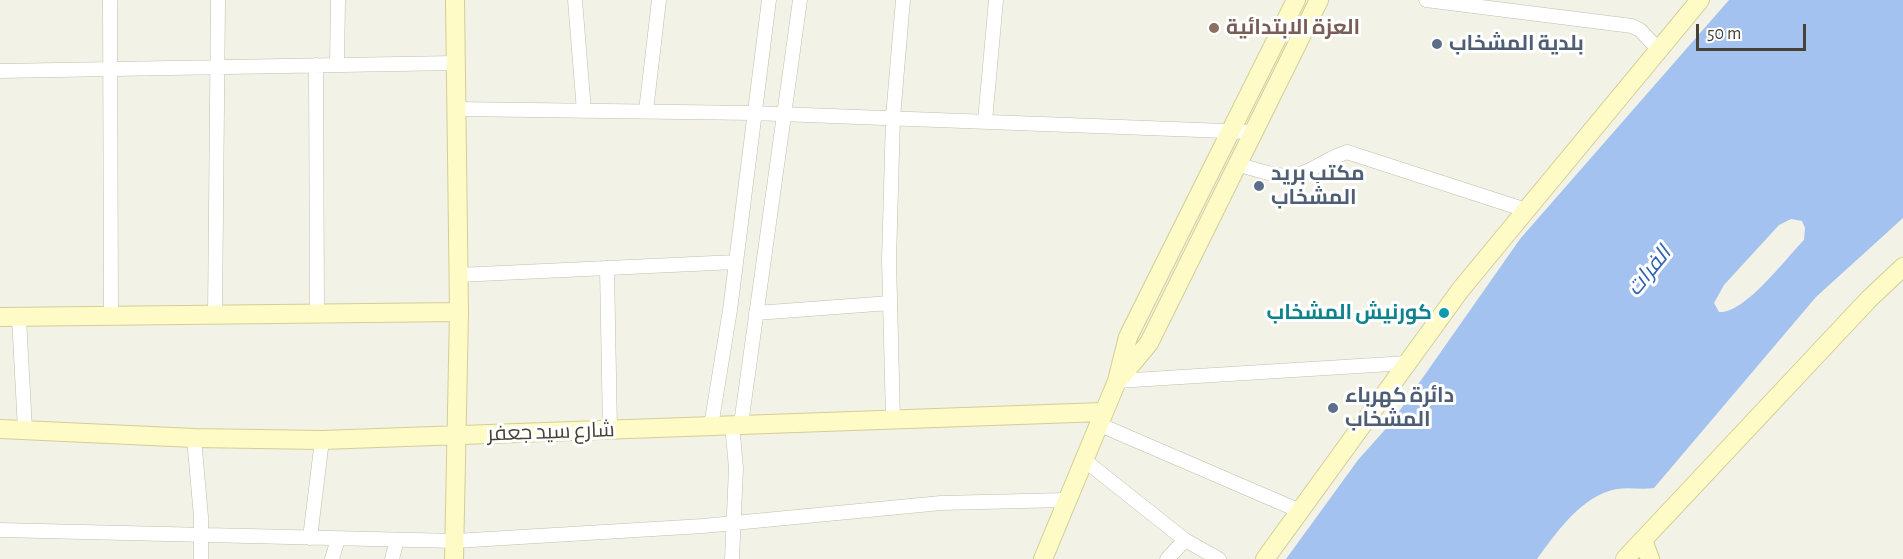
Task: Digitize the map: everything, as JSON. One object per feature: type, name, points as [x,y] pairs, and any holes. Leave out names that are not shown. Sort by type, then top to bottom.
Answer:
[{"type":"street","points":[[110,0],[111,316]]},
{"type":"street","points":[[215,315],[218,0]]},
{"type":"street","points":[[337,65],[338,0]]},
{"type":"street","points":[[454,550],[459,312],[455,0]]},
{"type":"street","points":[[575,0],[584,111]]},
{"type":"street","points":[[646,111],[659,0]]},
{"type":"street","points":[[711,426],[736,262],[753,112],[769,0]]},
{"type":"street","points":[[732,559],[736,424],[756,313],[800,0]]},
{"type":"street","points":[[893,419],[890,303],[893,117],[903,0]]},
{"type":"street","points":[[985,121],[996,0]]},
{"type":"street","points":[[1043,559],[1065,500],[1117,381],[1128,337],[1296,0]]},
{"type":"street","points":[[1117,381],[1149,343],[1319,0]]},
{"type":"street","points":[[1426,0],[1536,7],[1632,26],[1640,30],[1658,49]]},
{"type":"street","points":[[1265,559],[1461,289],[1700,0]]},
{"type":"street","points":[[0,70],[455,63]]},
{"type":"street","points":[[316,65],[317,314]]},
{"type":"street","points":[[456,109],[753,112],[1252,132]]},
{"type":"street","points":[[1237,164],[1289,175],[1303,173],[1327,159],[1347,152],[1526,210]]},
{"type":"street","points":[[458,275],[736,262]]},
{"type":"street","points":[[1625,559],[1869,299],[1903,267]]},
{"type":"street","points":[[606,268],[610,430]]},
{"type":"street","points":[[756,313],[890,303]]},
{"type":"street","points":[[0,316],[459,312]]},
{"type":"street","points":[[19,317],[25,430]]},
{"type":"street","points":[[1117,381],[1407,363]]},
{"type":"street","points":[[1100,418],[1300,511]]},
{"type":"street","name":"شارع سيد جعفر","points":[[0,429],[194,438],[322,440],[893,419],[1100,418]]},
{"type":"street","points":[[194,438],[202,535],[201,559]]},
{"type":"street","points":[[310,538],[322,440]]},
{"type":"street","points":[[1083,459],[1185,540],[1219,559]]},
{"type":"street","points":[[0,530],[397,540],[454,550],[941,503],[1065,500]]},
{"type":"street","points":[[332,559],[338,539]]},
{"type":"street","points":[[392,559],[397,540]]},
{"type":"street","points":[[1167,559],[1185,540]]},
{"type":"street","points":[[1643,540],[1650,559]]},
{"type":"water","name":"الفرات","points":[[1729,0],[1903,0],[1903,218],[1816,297],[1654,488],[1617,489],[1592,499],[1571,516],[1537,559],[1286,559],[1358,460],[1391,423],[1520,239]],"holes":[[[1791,219],[1802,221],[1805,228],[1804,240],[1776,272],[1741,304],[1719,312],[1714,303],[1724,285],[1779,225]]]},
{"type":"place","name":"العزة الابتدائية","points":[[1214,28]]},
{"type":"place","name":"بلدية المشخاب","points":[[1437,44]]},
{"type":"place","name":"مكتب بريد المشخاب","points":[[1259,186]]},
{"type":"place","name":"كورنيش المشخاب","points":[[1444,313]]},
{"type":"place","name":"دائرة كهرباء المشخاب","points":[[1333,408]]}]
